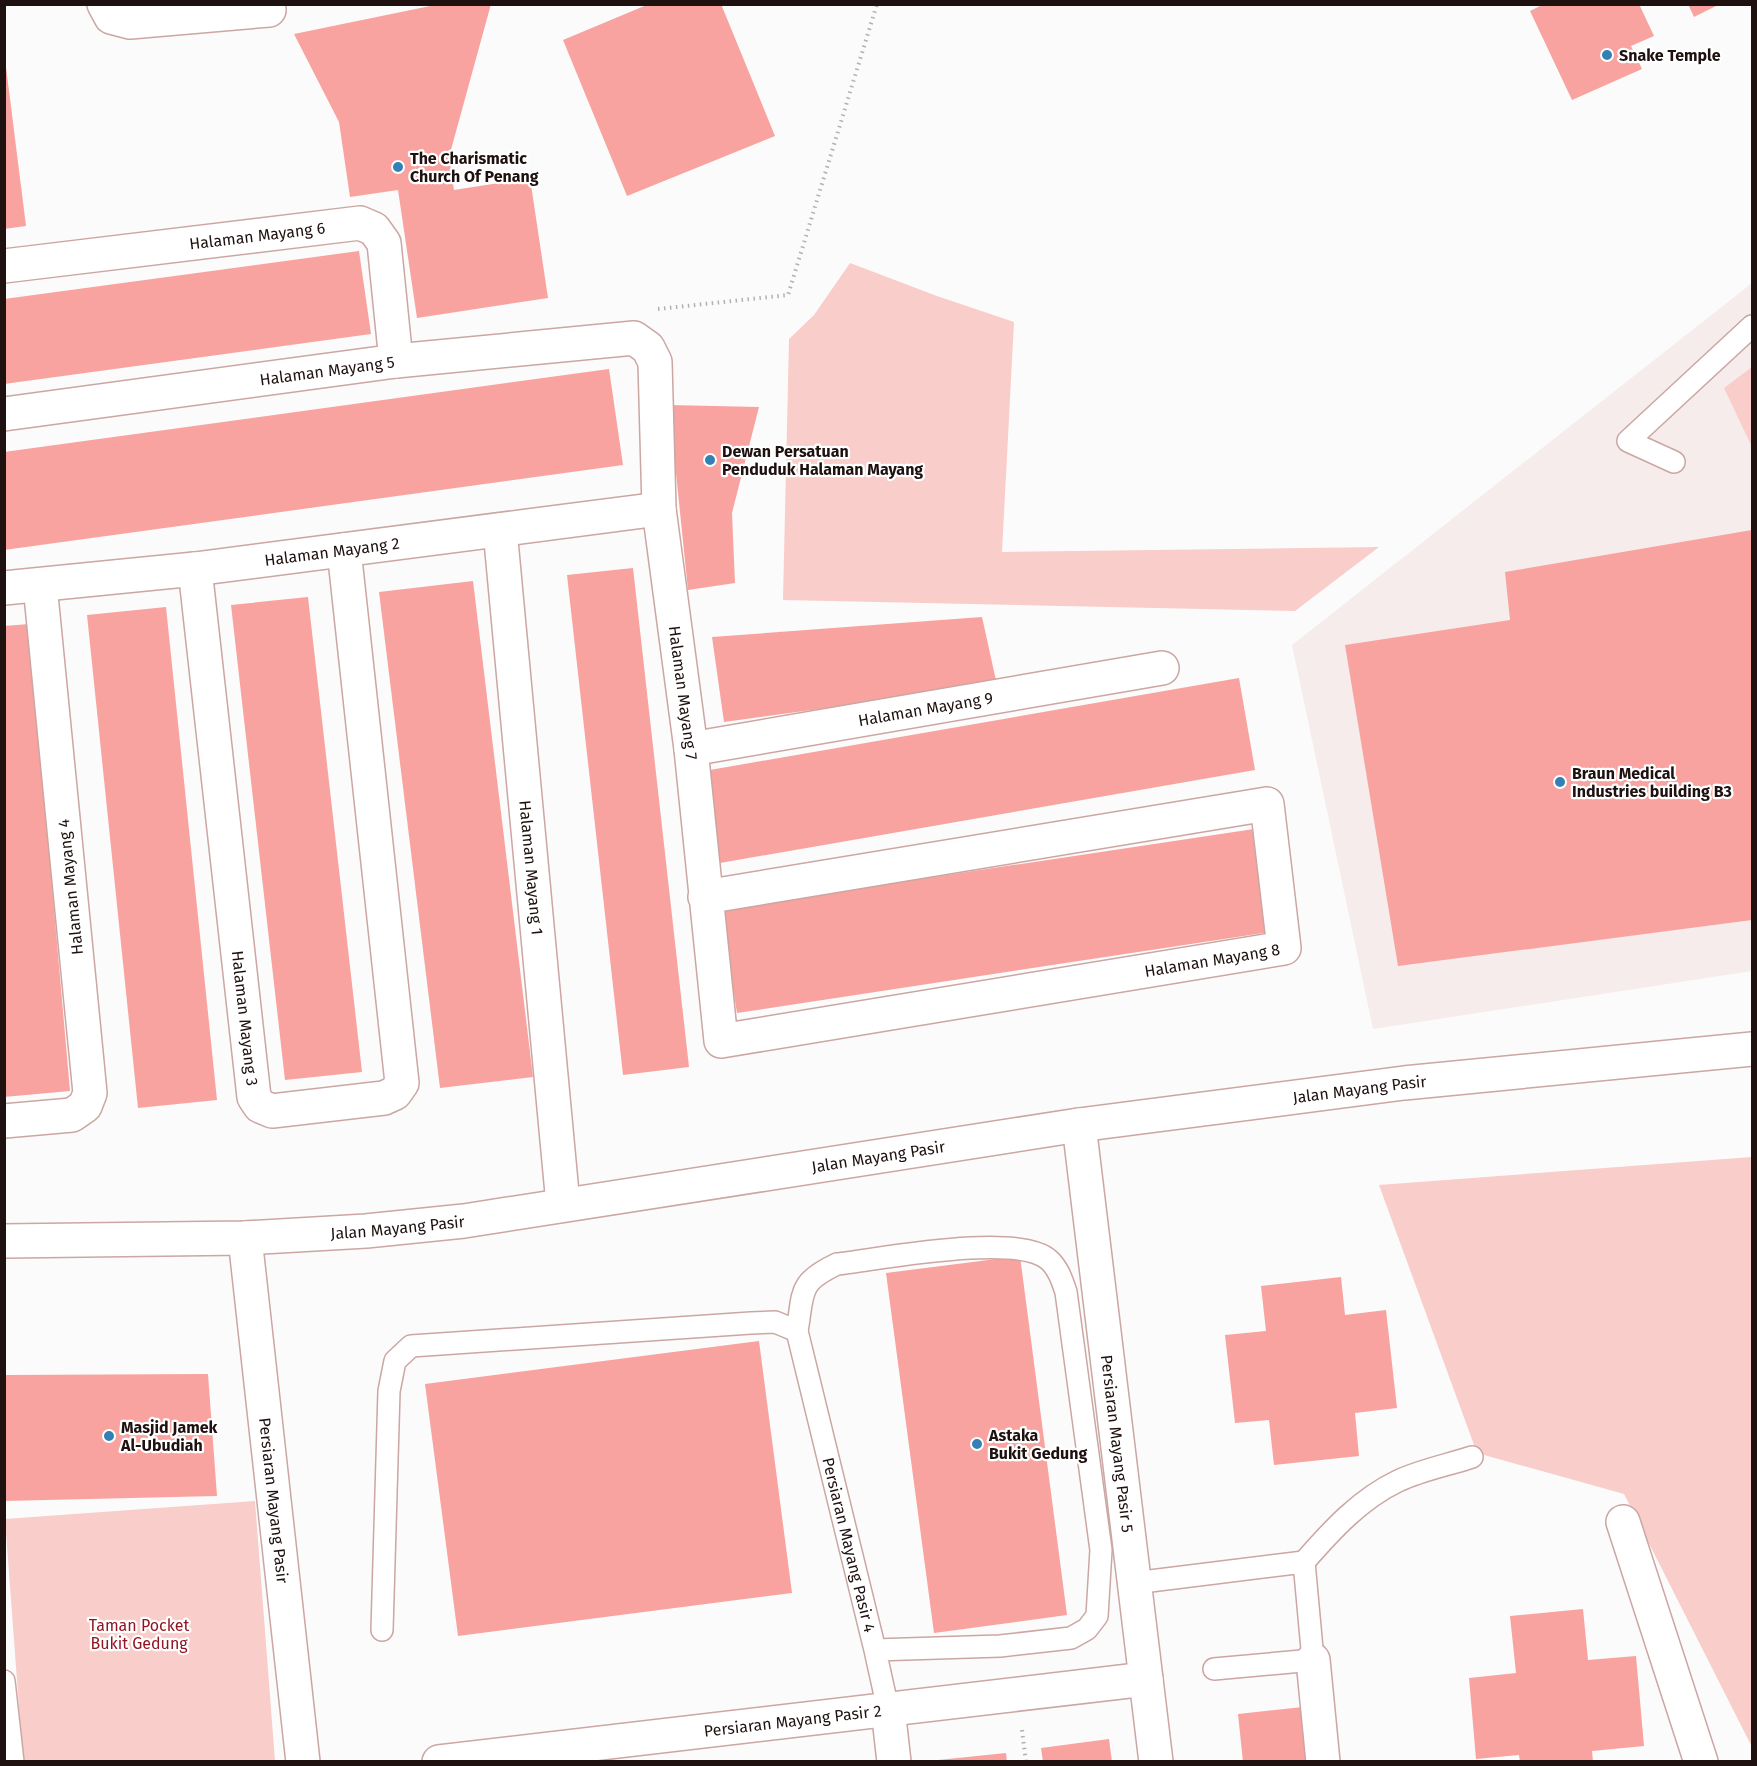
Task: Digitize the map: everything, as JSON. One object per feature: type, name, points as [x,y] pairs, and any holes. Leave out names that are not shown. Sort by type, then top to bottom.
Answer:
[{"type":"street","points":[[104,4],[111,17],[130,22],[269,10]]},
{"type":"street","name":"Halaman Mayang 6","points":[[4,266],[360,223],[374,229],[384,243],[396,361]]},
{"type":"street","name":"Halaman Mayang 5","points":[[4,414],[396,361],[641,343]]},
{"type":"street","name":"Halaman Mayang 7","points":[[641,343],[655,362],[659,509],[691,748],[722,1041]]},
{"type":"street","name":"Halaman Mayang 2","points":[[4,588],[195,569],[659,509]]},
{"type":"street","name":"Halaman Mayang 1","points":[[500,530],[563,1204]]},
{"type":"street","name":"Halaman Mayang 3","points":[[195,569],[254,1097],[260,1106],[272,1111],[384,1098],[395,1093],[402,1083],[344,550]]},
{"type":"street","name":"Halaman Mayang 4","points":[[4,1121],[72,1114],[85,1106],[90,1093],[40,585]]},
{"type":"street","name":"Halaman Mayang 9","points":[[691,748],[1162,668]]},
{"type":"street","name":"Halaman Mayang 8","points":[[705,897],[1267,804],[1284,948],[722,1041]]},
{"type":"street","name":"Jalan Mayang Pasir","points":[[4,1241],[245,1238],[388,1229],[464,1221],[1079,1125],[1404,1083],[1752,1049]]},
{"type":"street","name":"Persiaran Mayang Pasir 5","points":[[1079,1125],[1156,1761]]},
{"type":"street","name":"Persiaran Mayang Pasir","points":[[245,1238],[303,1761]]},
{"type":"street","points":[[1623,1522],[1701,1761]]},
{"type":"street","points":[[1313,1660],[1323,1761]]},
{"type":"street","name":"Persiaran Mayang Pasir 2","points":[[439,1761],[609,1752],[888,1709],[1146,1679]]},
{"type":"street","name":"Persiaran Mayang Pasir 4","points":[[888,1709],[894,1761]]},
{"type":"lane","points":[[1674,462],[1628,441],[1752,326]]},
{"type":"lane","points":[[382,1630],[389,1390],[395,1361],[411,1346],[775,1322],[797,1331],[805,1286],[818,1274],[837,1264],[985,1246],[1027,1249],[1048,1259],[1060,1275],[1066,1292],[1101,1550],[1097,1616],[1087,1629],[1071,1638],[1000,1646],[875,1650]]},
{"type":"lane","name":"Persiaran Mayang Pasir 4","points":[[797,1331],[888,1709]]},
{"type":"lane","points":[[1134,1583],[1304,1562],[1329,1533],[1362,1503],[1398,1481],[1472,1456]]},
{"type":"lane","points":[[1214,1669],[1313,1660],[1304,1562]]},
{"type":"lane","points":[[4,1682],[13,1761]]},
{"type":"path","points":[[641,343],[649,310],[788,295],[877,4]]},
{"type":"shaded area","points":[[1752,283],[1752,971],[1373,1029],[1292,645]]},
{"type":"green space","points":[[850,263],[1014,322],[1002,552],[1379,547],[1295,611],[783,600],[789,339],[814,315]]},
{"type":"green space","points":[[1752,367],[1752,447],[1724,388]]},
{"type":"green space","points":[[1752,1157],[1752,1747],[1624,1494],[1477,1453],[1379,1185]]},
{"type":"green space","name":"Taman Pocket Bukit Gedung","points":[[255,1501],[275,1761],[23,1761],[5,1519]]},
{"type":"building","name":"The Charismatic Church Of Penang","points":[[440,4],[491,4],[449,157],[454,190],[530,178],[548,298],[417,318],[398,190],[350,197],[339,122],[294,34]]},
{"type":"building","points":[[649,4],[721,4],[775,136],[627,196],[563,40]]},
{"type":"building","name":"Snake Temple","points":[[1544,4],[1639,4],[1654,36],[1631,46],[1642,69],[1572,100],[1530,11]]},
{"type":"building","points":[[1688,4],[1720,4],[1694,17]]},
{"type":"building","points":[[4,51],[26,226],[4,229]]},
{"type":"building","points":[[359,251],[371,334],[4,384],[4,299]]},
{"type":"building","points":[[609,369],[623,465],[4,550],[4,452]]},
{"type":"building","name":"Dewan Persatuan Penduduk Halaman Mayang","points":[[669,405],[759,407],[732,513],[735,583],[688,590]]},
{"type":"building","name":"Braun Medical Industries building B3","points":[[1752,530],[1752,920],[1398,966],[1345,645],[1510,620],[1505,572]]},
{"type":"building","points":[[633,568],[689,1067],[623,1075],[567,575]]},
{"type":"building","points":[[473,581],[533,1077],[440,1088],[379,592]]},
{"type":"building","points":[[308,597],[362,1072],[285,1080],[231,605]]},
{"type":"building","points":[[166,607],[217,1100],[138,1108],[87,615]]},
{"type":"building","points":[[982,617],[997,685],[724,722],[712,637]]},
{"type":"building","points":[[29,624],[70,1091],[4,1097],[4,626]]},
{"type":"building","points":[[1239,678],[1255,770],[720,863],[704,771]]},
{"type":"building","points":[[1254,829],[1270,932],[737,1013],[720,909]]},
{"type":"building","name":"Astaka Bukit Gedung","points":[[1020,1256],[1067,1615],[934,1633],[886,1273]]},
{"type":"building","points":[[1341,1277],[1345,1315],[1386,1310],[1397,1408],[1355,1413],[1359,1456],[1274,1465],[1269,1420],[1235,1423],[1225,1335],[1266,1331],[1261,1286]]},
{"type":"building","points":[[759,1341],[792,1593],[458,1636],[425,1384]]},
{"type":"building","name":"Masjid Jamek Al-Ubudiah","points":[[208,1374],[217,1496],[4,1501],[4,1375]]},
{"type":"building","points":[[1583,1609],[1588,1660],[1636,1656],[1644,1746],[1592,1751],[1593,1762],[1520,1762],[1519,1755],[1476,1759],[1469,1678],[1516,1673],[1510,1616]]},
{"type":"building","points":[[1303,1707],[1309,1762],[1243,1762],[1238,1714]]},
{"type":"building","points":[[1109,1739],[1112,1762],[1043,1762],[1041,1748]]},
{"type":"building","points":[[1006,1753],[1007,1762],[938,1762],[938,1760]]},
{"type":"place","name":"Snake Temple","points":[[1607,55]]},
{"type":"place","name":"The Charismatic Church Of Penang","points":[[398,167]]},
{"type":"place","name":"Dewan Persatuan Penduduk Halaman Mayang","points":[[710,460]]},
{"type":"place","name":"Braun Medical Industries building B3","points":[[1560,782]]},
{"type":"place","name":"Masjid Jamek Al-Ubudiah","points":[[109,1436]]},
{"type":"place","name":"Astaka Bukit Gedung","points":[[977,1444]]}]
